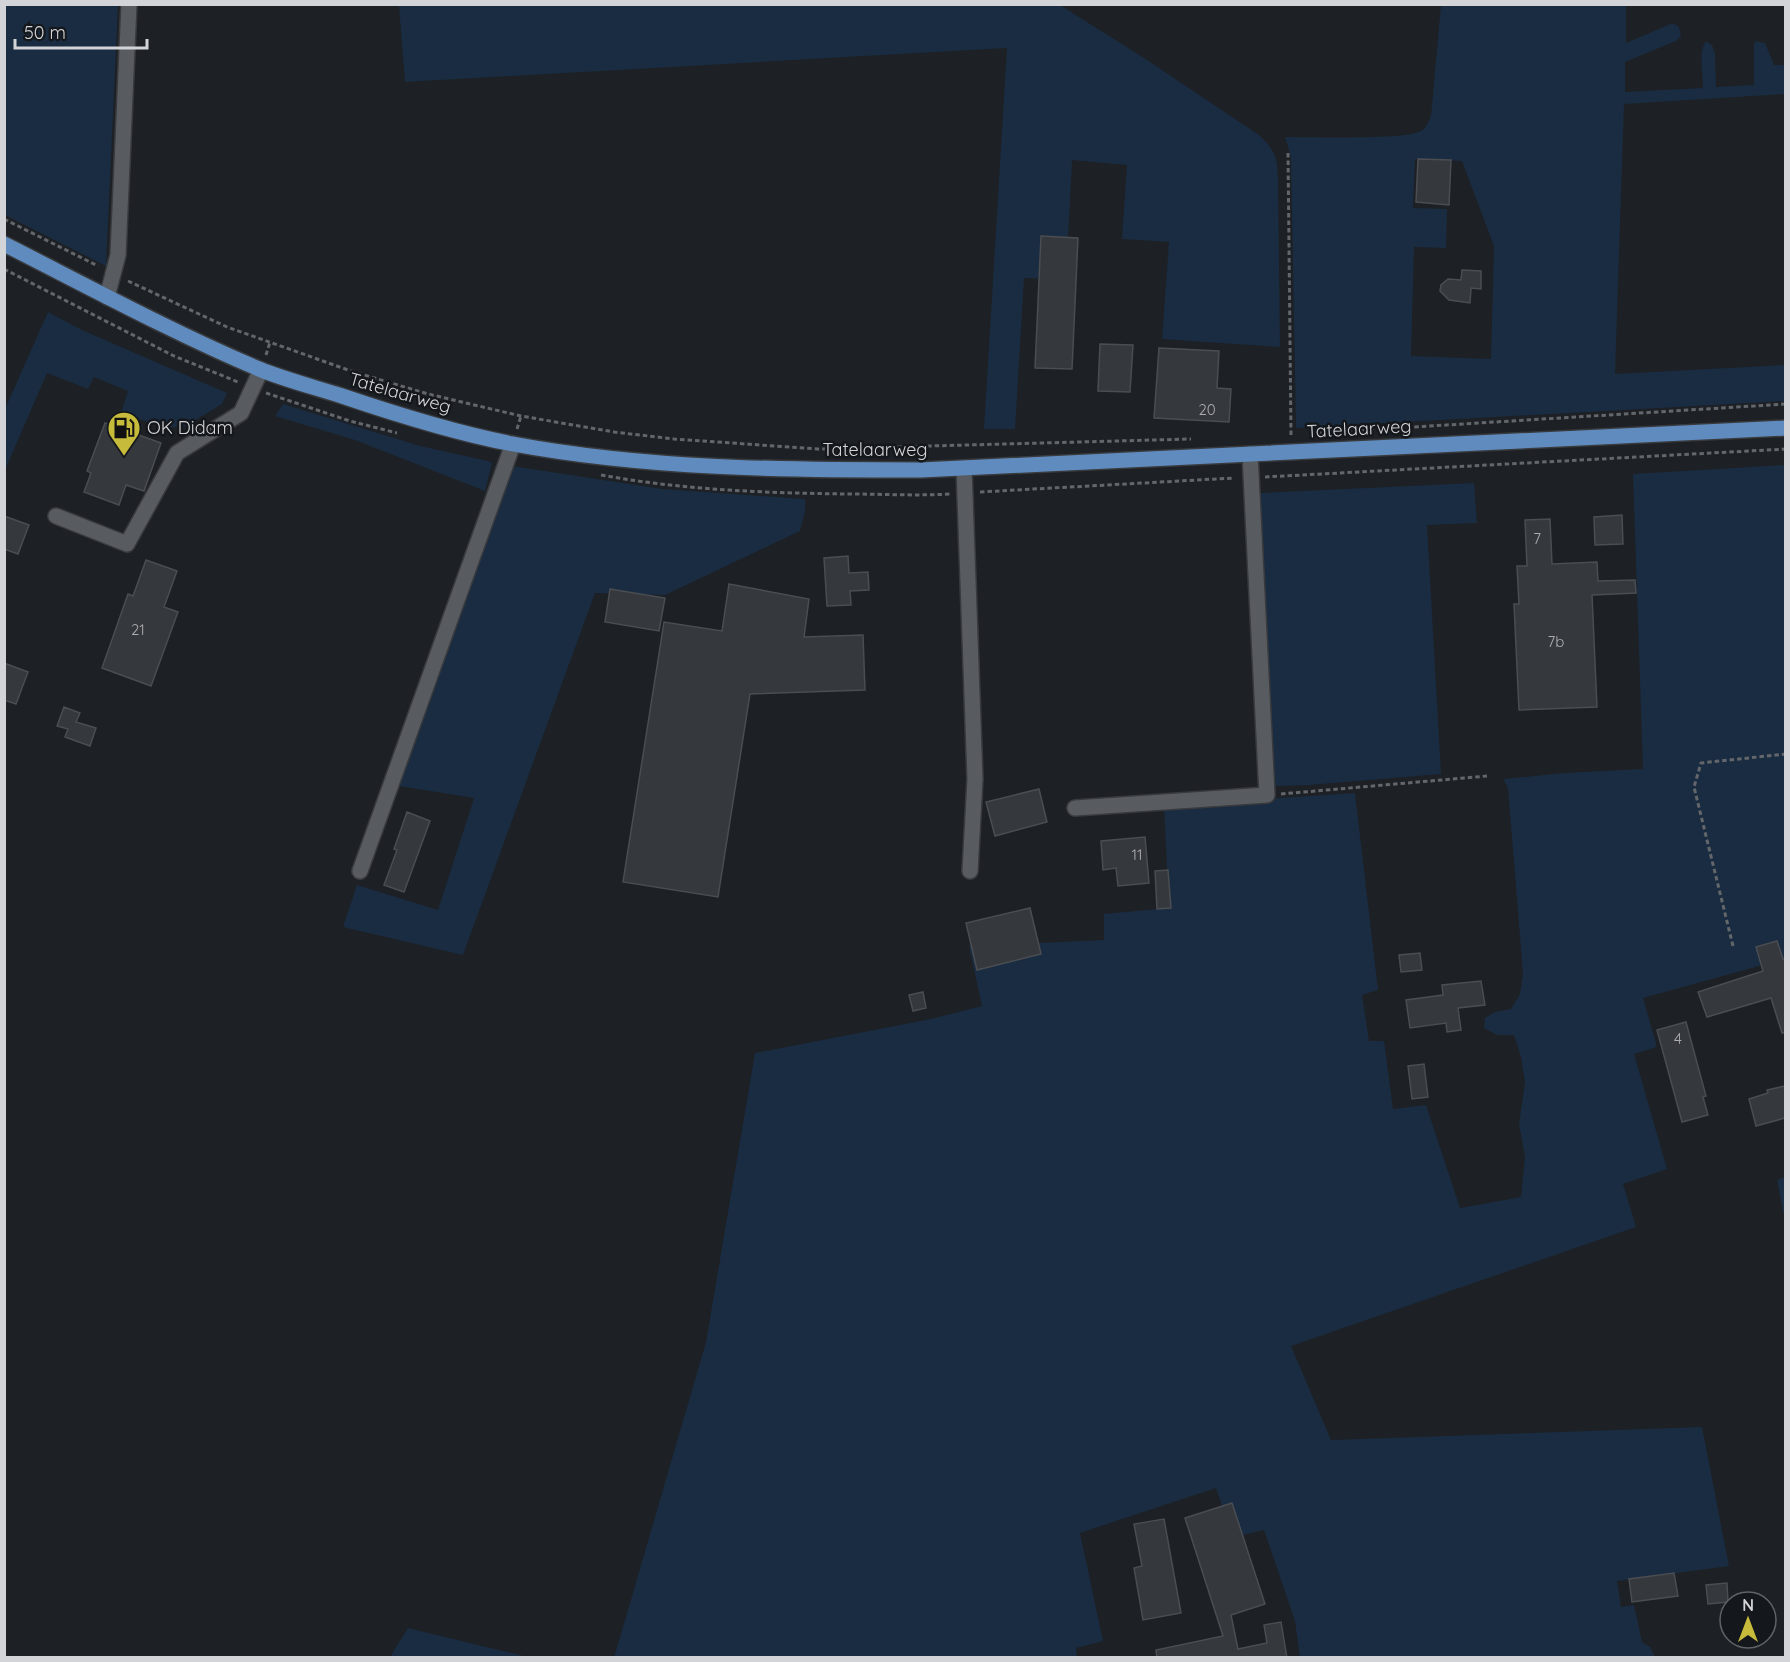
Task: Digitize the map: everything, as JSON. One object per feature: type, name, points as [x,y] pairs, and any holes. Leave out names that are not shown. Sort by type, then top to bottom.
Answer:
[{"type":"main road","name":"Tatelaarweg","points":[[4,244],[107,297],[261,370],[404,417],[513,444],[608,457],[706,465],[815,470],[921,471],[1785,428]]},
{"type":"lane","points":[[107,297],[118,255],[129,4]]},
{"type":"lane","points":[[56,516],[128,544],[177,453],[241,414],[261,370]]},
{"type":"lane","points":[[360,871],[513,444]]},
{"type":"lane","points":[[1075,808],[1268,795],[1250,454]]},
{"type":"lane","points":[[964,468],[975,779],[970,871]]},
{"type":"path","points":[[1288,153],[1291,452]]},
{"type":"path","name":"Tatelaarweg","points":[[4,219],[227,327],[351,371],[428,394],[521,416],[614,432],[674,439],[818,448],[1200,439]]},
{"type":"path","points":[[4,269],[174,356],[254,389],[350,421],[404,434]]},
{"type":"path","name":"Tatelaarweg","points":[[1314,433],[1785,404]]},
{"type":"path","points":[[597,474],[654,484],[710,489],[800,493],[965,493],[1785,449]]},
{"type":"path","points":[[1733,946],[1694,787],[1701,763],[1785,754]]},
{"type":"path","points":[[1268,795],[1487,776]]},
{"type":"shaded area","points":[[4,5],[118,5],[106,266],[5,215]]},
{"type":"shaded area","points":[[399,5],[1060,5],[1259,135],[1272,150],[1276,159],[1278,178],[1280,347],[1162,339],[1169,242],[1122,239],[1127,165],[1072,160],[1066,279],[1024,278],[1015,429],[984,429],[1007,48],[405,82]]},
{"type":"shaded area","points":[[1441,5],[1626,5],[1626,43],[1673,23],[1679,27],[1681,36],[1676,41],[1625,62],[1625,92],[1703,88],[1702,57],[1706,41],[1712,45],[1715,53],[1716,87],[1754,85],[1755,41],[1765,43],[1774,65],[1785,65],[1785,94],[1624,104],[1615,374],[1785,365],[1785,401],[1296,428],[1291,157],[1285,137],[1378,137],[1412,134],[1425,128],[1431,116]],"holes":[[[1415,159],[1462,161],[1494,246],[1491,359],[1411,356],[1414,247],[1446,248],[1447,209],[1413,208]]]},
{"type":"shaded area","points":[[48,312],[82,330],[227,393],[222,404],[186,426],[166,428],[121,413],[128,391],[94,377],[88,389],[47,373],[5,470],[5,409]]},
{"type":"shaded area","points":[[283,404],[420,446],[488,461],[492,463],[485,491],[355,440],[275,416]]},
{"type":"shaded area","points":[[1785,465],[1785,959],[1643,998],[1657,1047],[1634,1054],[1667,1169],[1623,1184],[1636,1227],[1291,1346],[1331,1440],[1702,1427],[1729,1566],[1617,1581],[1621,1607],[1634,1605],[1642,1642],[1650,1647],[1655,1657],[1300,1657],[1295,1621],[1264,1530],[1233,1537],[1216,1488],[1080,1533],[1103,1641],[1076,1648],[1077,1657],[614,1658],[706,1342],[755,1053],[931,1019],[982,1006],[969,946],[1104,940],[1104,914],[1169,908],[1164,806],[1355,793],[1378,990],[1362,995],[1369,1041],[1384,1041],[1393,1109],[1426,1105],[1460,1208],[1521,1197],[1525,1157],[1519,1124],[1525,1082],[1521,1057],[1514,1035],[1497,1035],[1484,1028],[1485,1018],[1495,1012],[1511,1009],[1520,994],[1523,974],[1508,788],[1503,779],[1643,769],[1633,474]]},
{"type":"shaded area","points":[[512,466],[662,489],[805,499],[805,511],[800,531],[665,595],[595,593],[463,955],[343,927],[357,885],[438,910],[474,798],[393,785]]},
{"type":"shaded area","points":[[1474,483],[1477,523],[1427,525],[1441,774],[1276,786],[1270,777],[1260,493]]},
{"type":"shaded area","points":[[1786,1177],[1785,1221],[1777,1180]]},
{"type":"shaded area","points":[[408,1628],[528,1657],[390,1657]]},
{"type":"building","points":[[1418,159],[1451,160],[1449,205],[1416,202]]},
{"type":"building","points":[[1041,236],[1078,238],[1072,369],[1035,368]]},
{"type":"building","points":[[1462,270],[1481,271],[1481,289],[1471,288],[1470,303],[1449,300],[1440,291],[1441,285],[1448,279],[1461,280]]},
{"type":"building","points":[[1100,344],[1133,345],[1130,392],[1098,391]]},
{"type":"building","points":[[1159,348],[1219,351],[1217,388],[1231,389],[1229,422],[1154,418]]},
{"type":"building","name":"OK Didam","points":[[105,423],[161,443],[144,491],[126,485],[119,505],[84,492],[91,473],[87,471]]},
{"type":"building","points":[[1622,515],[1623,544],[1595,545],[1594,517]]},
{"type":"building","points":[[4,516],[29,525],[18,554],[4,549]]},
{"type":"building","points":[[1550,519],[1552,564],[1597,562],[1598,581],[1635,580],[1636,593],[1592,595],[1597,707],[1519,710],[1514,604],[1519,604],[1517,566],[1527,566],[1525,520]]},
{"type":"building","points":[[848,556],[849,573],[868,572],[869,590],[850,591],[851,605],[827,606],[824,558]]},
{"type":"building","points":[[146,560],[177,571],[164,607],[178,612],[151,686],[102,668],[128,594],[133,596]]},
{"type":"building","points":[[729,584],[809,599],[804,637],[863,635],[865,690],[750,694],[718,897],[623,882],[664,622],[722,631]]},
{"type":"building","points":[[610,589],[665,598],[659,631],[605,622]]},
{"type":"building","points":[[4,663],[28,672],[16,704],[4,700]]},
{"type":"building","points":[[64,707],[80,713],[76,722],[96,728],[90,746],[65,737],[68,729],[57,726]]},
{"type":"building","points":[[1039,789],[1047,822],[995,836],[986,802]]},
{"type":"building","points":[[407,812],[430,821],[404,892],[384,885],[397,850],[394,849]]},
{"type":"building","points":[[1145,837],[1149,883],[1118,886],[1116,868],[1103,870],[1101,841]]},
{"type":"building","points":[[1168,870],[1171,908],[1157,909],[1155,871]]},
{"type":"building","points":[[1030,908],[1041,954],[977,970],[966,923]]},
{"type":"building","points":[[1777,941],[1783,959],[1785,959],[1785,1033],[1782,1033],[1771,998],[1707,1017],[1698,992],[1763,971],[1756,947]]},
{"type":"building","points":[[1420,953],[1422,970],[1401,972],[1399,955]]},
{"type":"building","points":[[1481,981],[1485,1005],[1458,1008],[1461,1030],[1447,1032],[1446,1023],[1410,1028],[1406,1000],[1443,995],[1442,985]]},
{"type":"building","points":[[923,992],[926,1008],[913,1011],[909,995]]},
{"type":"building","points":[[1686,1022],[1706,1096],[1703,1097],[1708,1115],[1682,1122],[1657,1030]]},
{"type":"building","points":[[1424,1064],[1428,1097],[1412,1099],[1408,1066]]},
{"type":"building","points":[[1785,1086],[1785,1118],[1756,1126],[1749,1099],[1768,1093],[1767,1090]]},
{"type":"building","points":[[1232,1503],[1265,1604],[1231,1615],[1238,1649],[1267,1643],[1264,1625],[1281,1622],[1287,1658],[1157,1658],[1156,1650],[1223,1636],[1185,1518]]},
{"type":"building","points":[[1164,1519],[1181,1613],[1143,1620],[1134,1568],[1142,1566],[1134,1524]]},
{"type":"building","points":[[1674,1573],[1678,1596],[1632,1602],[1629,1579]]},
{"type":"building","points":[[1727,1583],[1727,1590],[1718,1590],[1718,1603],[1708,1604],[1706,1585]]},
{"type":"place","name":"OK Didam","points":[[124,457]]}]
